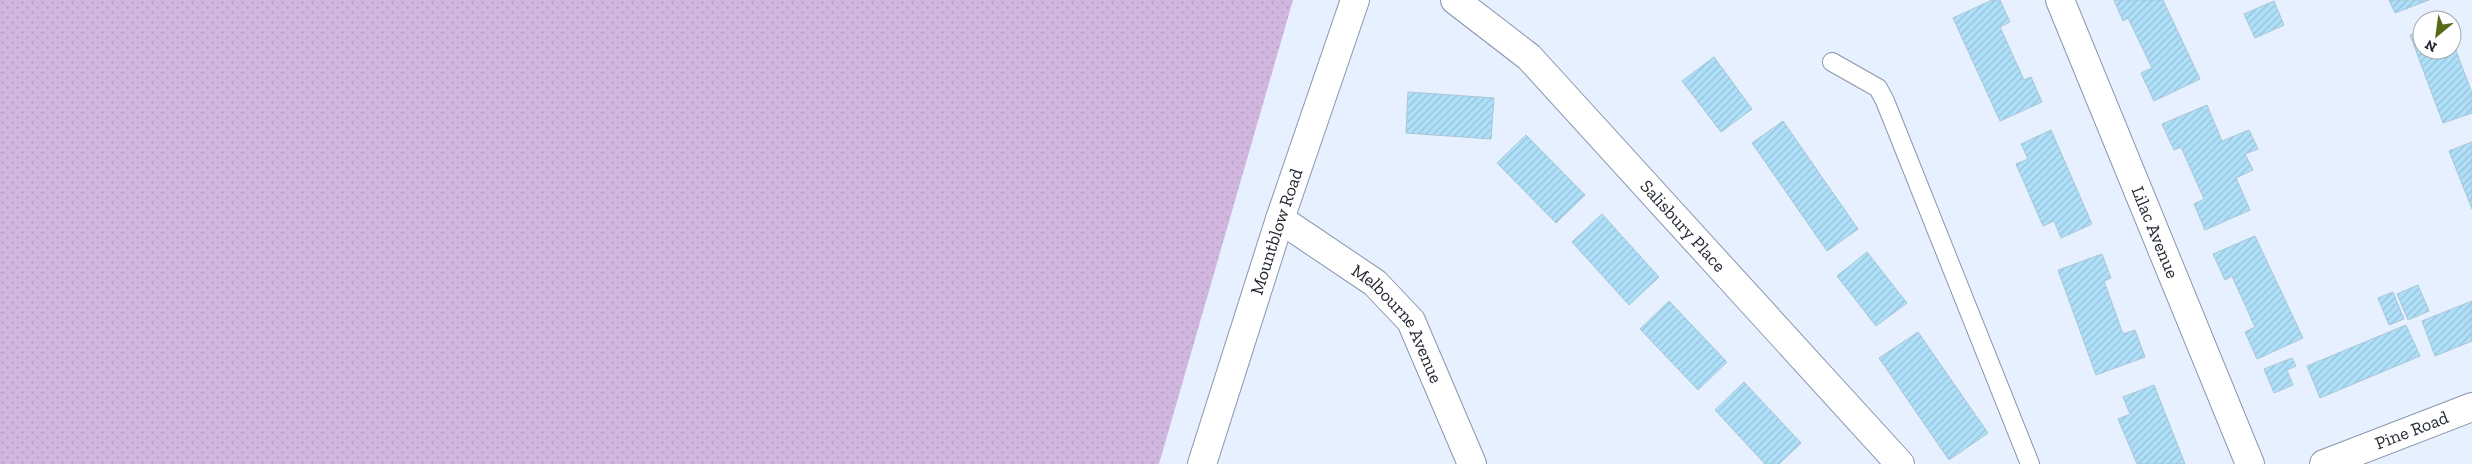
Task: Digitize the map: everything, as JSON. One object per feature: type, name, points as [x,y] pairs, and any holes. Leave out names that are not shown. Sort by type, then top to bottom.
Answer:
[{"type":"street","name":"Mountblow Road","points":[[1202,464],[1280,220],[1355,0]]},
{"type":"street","name":"Salisbury Place","points":[[1455,0],[1530,58],[1900,464]]},
{"type":"street","name":"Lilac Avenue","points":[[2060,0],[2250,464]]},
{"type":"street","name":"Melbourne Avenue","points":[[1280,220],[1375,283],[1411,322],[1472,464]]},
{"type":"street","name":"Pine Road","points":[[2324,464],[2472,408]]},
{"type":"lane","points":[[1832,62],[1878,88],[1885,101],[2030,464]]},
{"type":"shaded area","points":[[0,0],[1293,0],[1159,464],[0,464]]},
{"type":"building","points":[[1992,0],[2000,0],[2010,22],[2000,27],[2024,80],[2031,77],[2042,102],[2000,121],[1953,18]]},
{"type":"building","points":[[2114,0],[2163,0],[2200,79],[2154,101],[2141,73],[2152,68],[2128,18],[2123,21]]},
{"type":"building","points":[[2389,0],[2429,0],[2395,13]]},
{"type":"building","points":[[2274,1],[2284,25],[2255,38],[2244,14]]},
{"type":"building","points":[[1714,57],[1752,109],[1721,132],[1682,81]]},
{"type":"building","points":[[2419,60],[2460,60],[2472,93],[2472,113],[2443,123]]},
{"type":"building","points":[[1408,92],[1494,98],[1491,139],[1406,133]]},
{"type":"building","points":[[2207,105],[2222,141],[2249,130],[2258,149],[2245,154],[2253,170],[2236,178],[2250,210],[2205,230],[2194,204],[2204,199],[2181,147],[2174,150],[2162,124]]},
{"type":"building","points":[[1783,121],[1858,229],[1827,251],[1752,143]]},
{"type":"building","points":[[2051,130],[2092,224],[2061,238],[2054,221],[2043,226],[2016,164],[2028,159],[2021,144]]},
{"type":"building","points":[[1526,135],[1585,195],[1556,223],[1497,163]]},
{"type":"building","points":[[2472,142],[2472,209],[2449,151]]},
{"type":"building","points":[[1602,214],[1659,277],[1629,305],[1572,242]]},
{"type":"building","points":[[2255,236],[2303,338],[2257,359],[2245,332],[2255,327],[2232,276],[2225,280],[2213,254]]},
{"type":"building","points":[[1867,252],[1907,303],[1876,326],[1837,276]]},
{"type":"building","points":[[2102,254],[2111,278],[2104,281],[2123,334],[2135,330],[2145,357],[2096,375],[2058,270]]},
{"type":"building","points":[[2418,285],[2429,311],[2408,320],[2397,294]]},
{"type":"building","points":[[2393,292],[2404,319],[2389,325],[2378,298]]},
{"type":"building","points":[[1669,301],[1727,362],[1698,390],[1640,329]]},
{"type":"building","points":[[2472,301],[2472,341],[2435,356],[2422,321]]},
{"type":"building","points":[[2406,325],[2420,356],[2320,398],[2307,366]]},
{"type":"building","points":[[1918,332],[1988,433],[1949,460],[1879,358]]},
{"type":"building","points":[[2292,358],[2296,366],[2287,370],[2293,385],[2274,393],[2264,369]]},
{"type":"building","points":[[1744,382],[1801,443],[1779,464],[1765,464],[1715,410]]},
{"type":"building","points":[[2154,385],[2185,464],[2137,464],[2118,419],[2130,414],[2123,397]]}]
